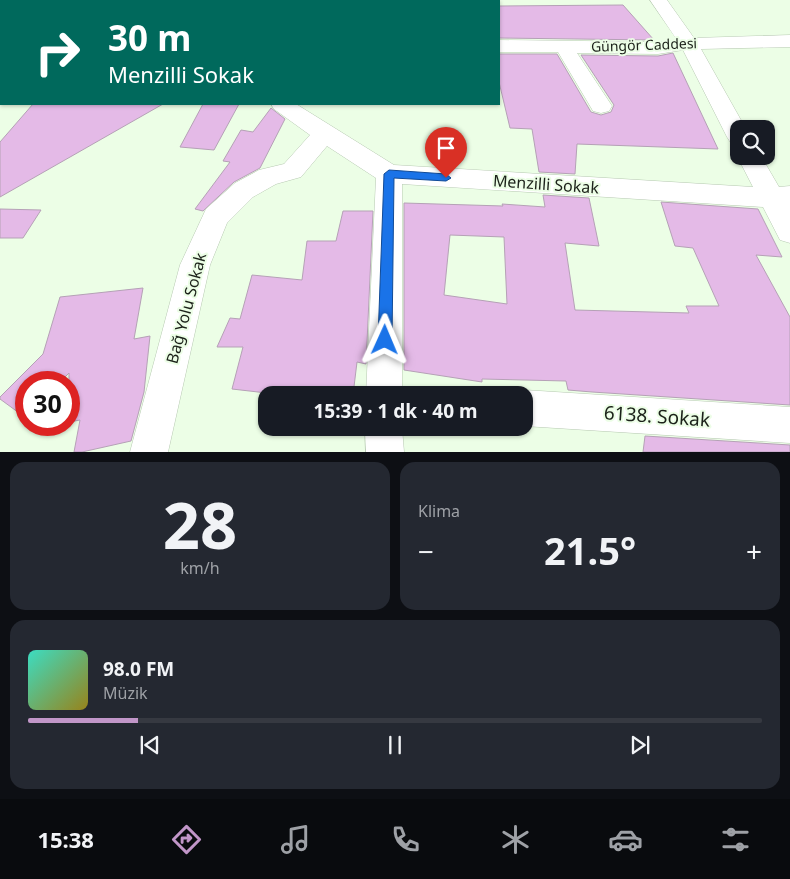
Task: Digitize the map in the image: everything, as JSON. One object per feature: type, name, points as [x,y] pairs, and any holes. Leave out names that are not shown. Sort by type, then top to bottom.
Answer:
[{"type":"street","points":[[658,0],[688,44],[730,121]]},
{"type":"street","name":"Güngör Caddesi","points":[[500,46],[658,48],[688,44],[790,41]]},
{"type":"street","points":[[564,47],[601,106]]},
{"type":"street","name":"Menzilli Sokak","points":[[283,105],[325,134],[389,174],[780,197]]},
{"type":"street","name":"Bağ Yolu Sokak","points":[[149,452],[195,265],[216,217],[244,190],[268,177],[292,172],[325,134]]},
{"type":"street","points":[[756,165],[780,197],[790,232]]},
{"type":"street","points":[[384,386],[389,174]]},
{"type":"street","name":"6138. Sokak","points":[[533,409],[790,425]]},
{"type":"street","points":[[384,436],[385,452]]},
{"type":"building","points":[[623,5],[654,40],[500,38],[500,6]]},
{"type":"building","points":[[673,53],[718,149],[577,144],[575,174],[539,172],[532,129],[510,128],[500,86],[500,54],[557,54],[591,112],[601,115],[611,112],[614,105],[581,55],[658,56]]},
{"type":"building","points":[[32,105],[161,105],[0,197],[0,142]]},
{"type":"building","points":[[202,105],[238,105],[214,150],[180,147]]},
{"type":"building","points":[[271,108],[285,119],[260,168],[234,182],[203,211],[195,209],[230,162],[223,161],[241,130],[253,132]]},
{"type":"building","points":[[543,195],[589,198],[599,246],[565,243],[575,310],[689,313],[686,306],[719,306],[693,248],[675,246],[661,202],[758,209],[782,257],[756,255],[790,317],[790,405],[568,390],[566,381],[482,379],[482,382],[404,370],[404,203],[503,206],[502,204],[545,207]],"holes":[[[450,235],[504,237],[507,304],[444,295]]]},
{"type":"building","points":[[0,209],[41,210],[23,238],[0,238]]},
{"type":"building","points":[[343,211],[373,211],[366,364],[357,362],[354,386],[258,386],[258,392],[232,389],[243,347],[217,347],[230,318],[240,319],[252,275],[302,280],[307,241],[336,241]]},
{"type":"building","points":[[143,288],[134,339],[150,336],[144,392],[131,441],[82,452],[74,452],[77,436],[80,436],[80,371],[26,371],[43,354],[60,297]]},
{"type":"building","points":[[15,382],[15,410],[0,399]]},
{"type":"building","points":[[645,436],[790,445],[790,452],[643,452]]},
{"type":"route","points":[[385,340],[389,174],[446,178]]}]
